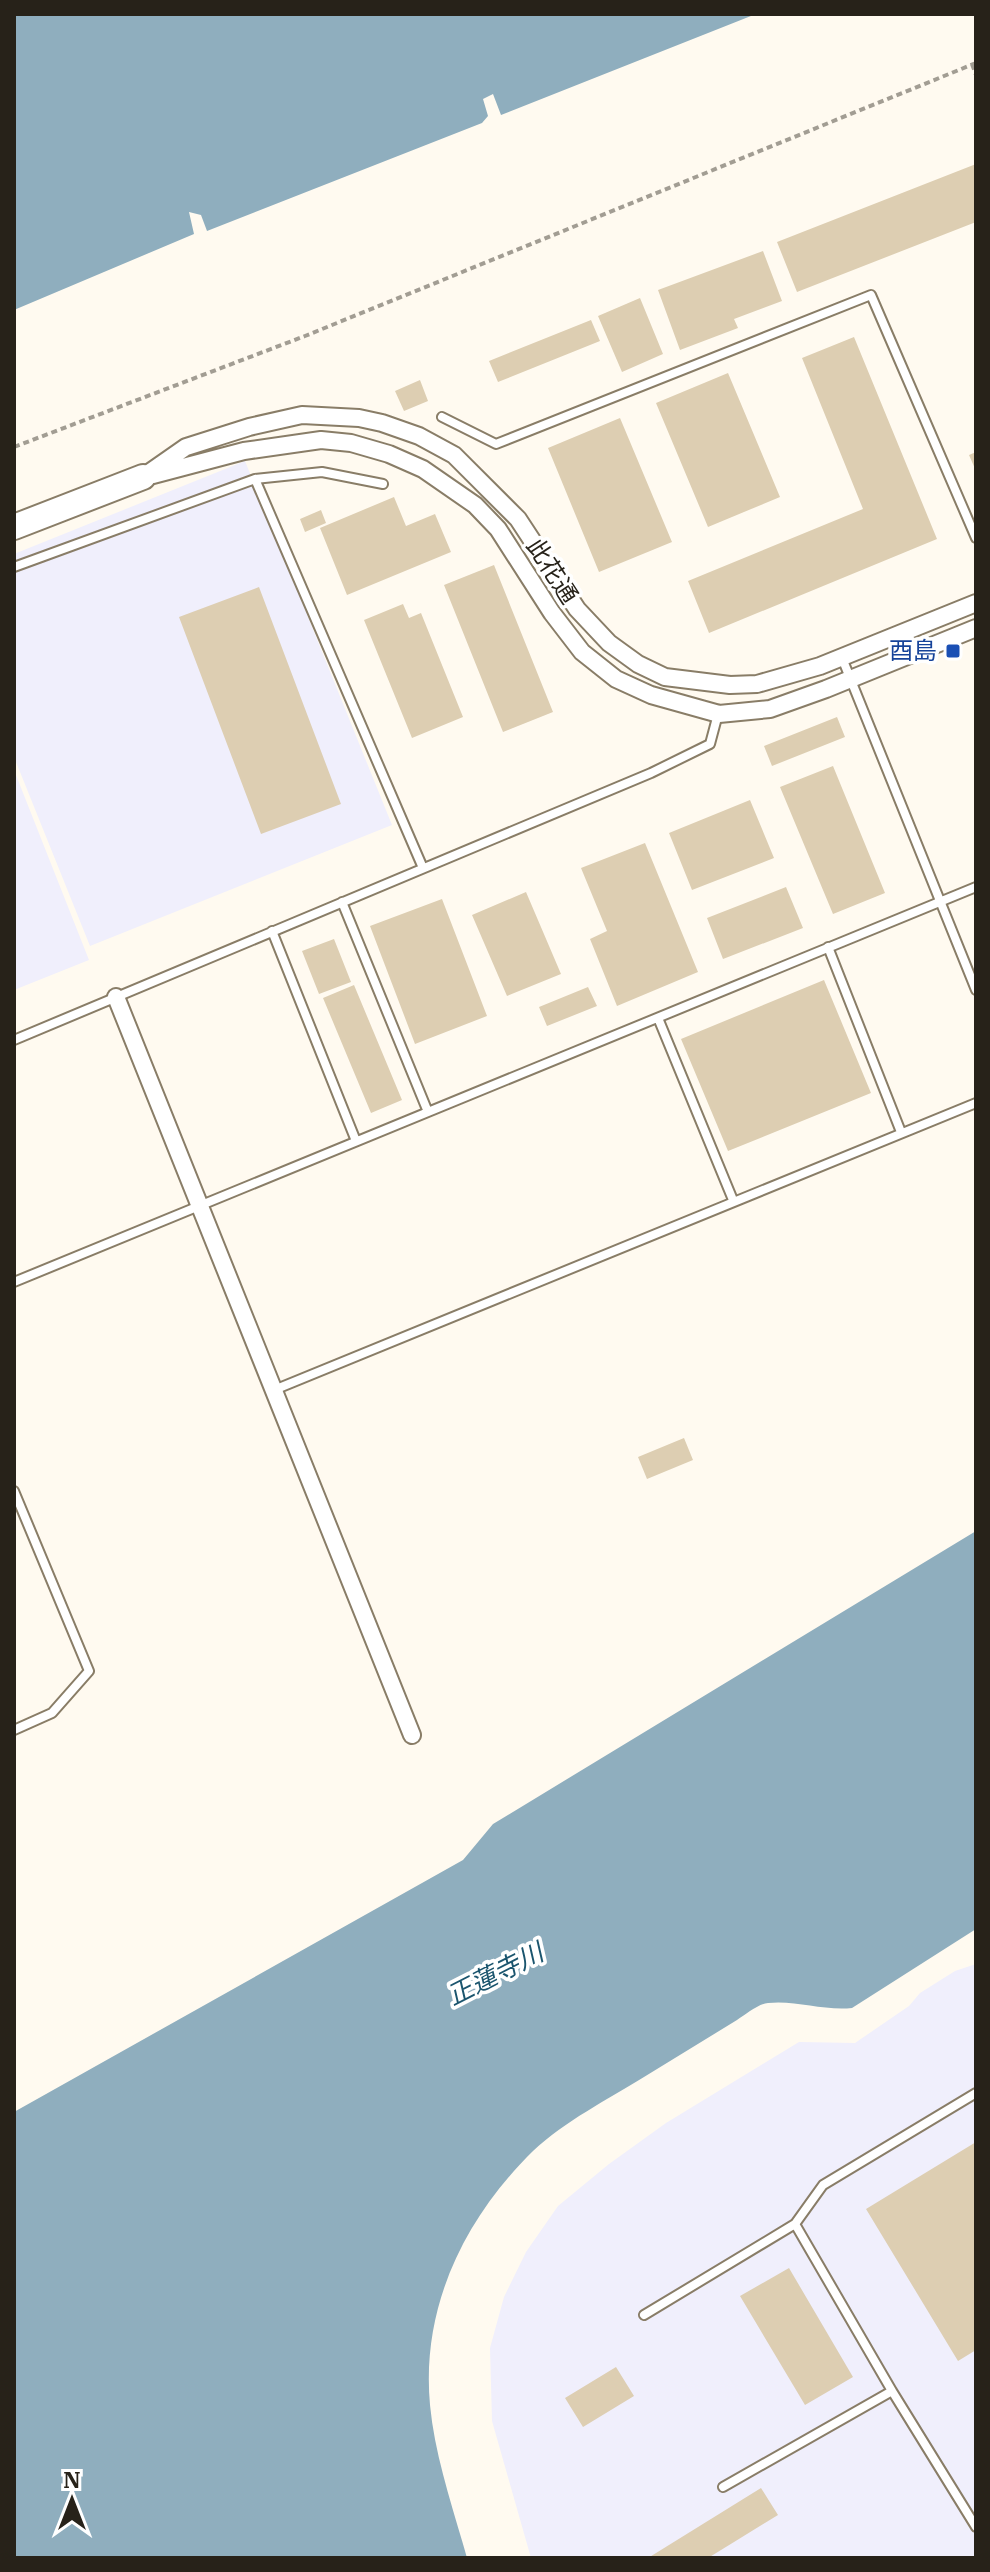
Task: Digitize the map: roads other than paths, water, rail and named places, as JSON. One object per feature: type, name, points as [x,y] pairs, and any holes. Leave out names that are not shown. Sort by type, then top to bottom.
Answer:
[{"type":"street","name":"此花通","points":[[143,477],[186,447],[302,415],[329,415],[382,423],[419,436],[454,455],[518,519],[577,609],[609,643],[638,664],[665,677],[730,685],[757,684],[842,658],[976,603]]},
{"type":"street","name":"此花通","points":[[14,527],[143,477],[244,451],[321,440],[351,443],[389,454],[423,469],[475,505],[498,529],[552,613],[582,652],[616,679],[651,695],[719,714],[770,709],[976,628]]},
{"type":"street","points":[[116,997],[412,1735]]},
{"type":"lane","points":[[442,417],[496,444],[871,295],[976,538]]},
{"type":"lane","points":[[14,567],[255,479],[322,472],[383,484]]},
{"type":"lane","points":[[255,479],[423,868]]},
{"type":"lane","points":[[842,658],[976,990]]},
{"type":"lane","points":[[14,1040],[651,773],[710,744],[719,714]]},
{"type":"lane","points":[[14,1282],[976,887]]},
{"type":"lane","points":[[342,902],[428,1112]]},
{"type":"lane","points":[[272,931],[356,1141]]},
{"type":"lane","points":[[828,947],[901,1132]]},
{"type":"lane","points":[[658,1018],[733,1200]]},
{"type":"lane","points":[[274,1390],[976,1103]]},
{"type":"lane","points":[[14,1491],[89,1671],[52,1713],[14,1730]]},
{"type":"lane","points":[[644,2315],[795,2224],[823,2185],[976,2093]]},
{"type":"lane","points":[[795,2224],[976,2527]]},
{"type":"lane","points":[[723,2487],[892,2391]]},
{"type":"water","points":[[14,14],[756,14],[501,115],[493,94],[483,99],[488,116],[482,123],[207,231],[201,215],[189,212],[194,234],[14,310]]},
{"type":"water","name":"正蓮寺川","points":[[976,1531],[976,1929],[852,2008],[778,2002],[756,2008],[572,2120],[545,2140],[508,2177],[468,2235],[452,2267],[440,2299],[429,2369],[436,2444],[467,2558],[14,2558],[14,2112],[463,1860],[493,1824]]},
{"type":"place","name":"酉島","points":[[953,651]]}]
